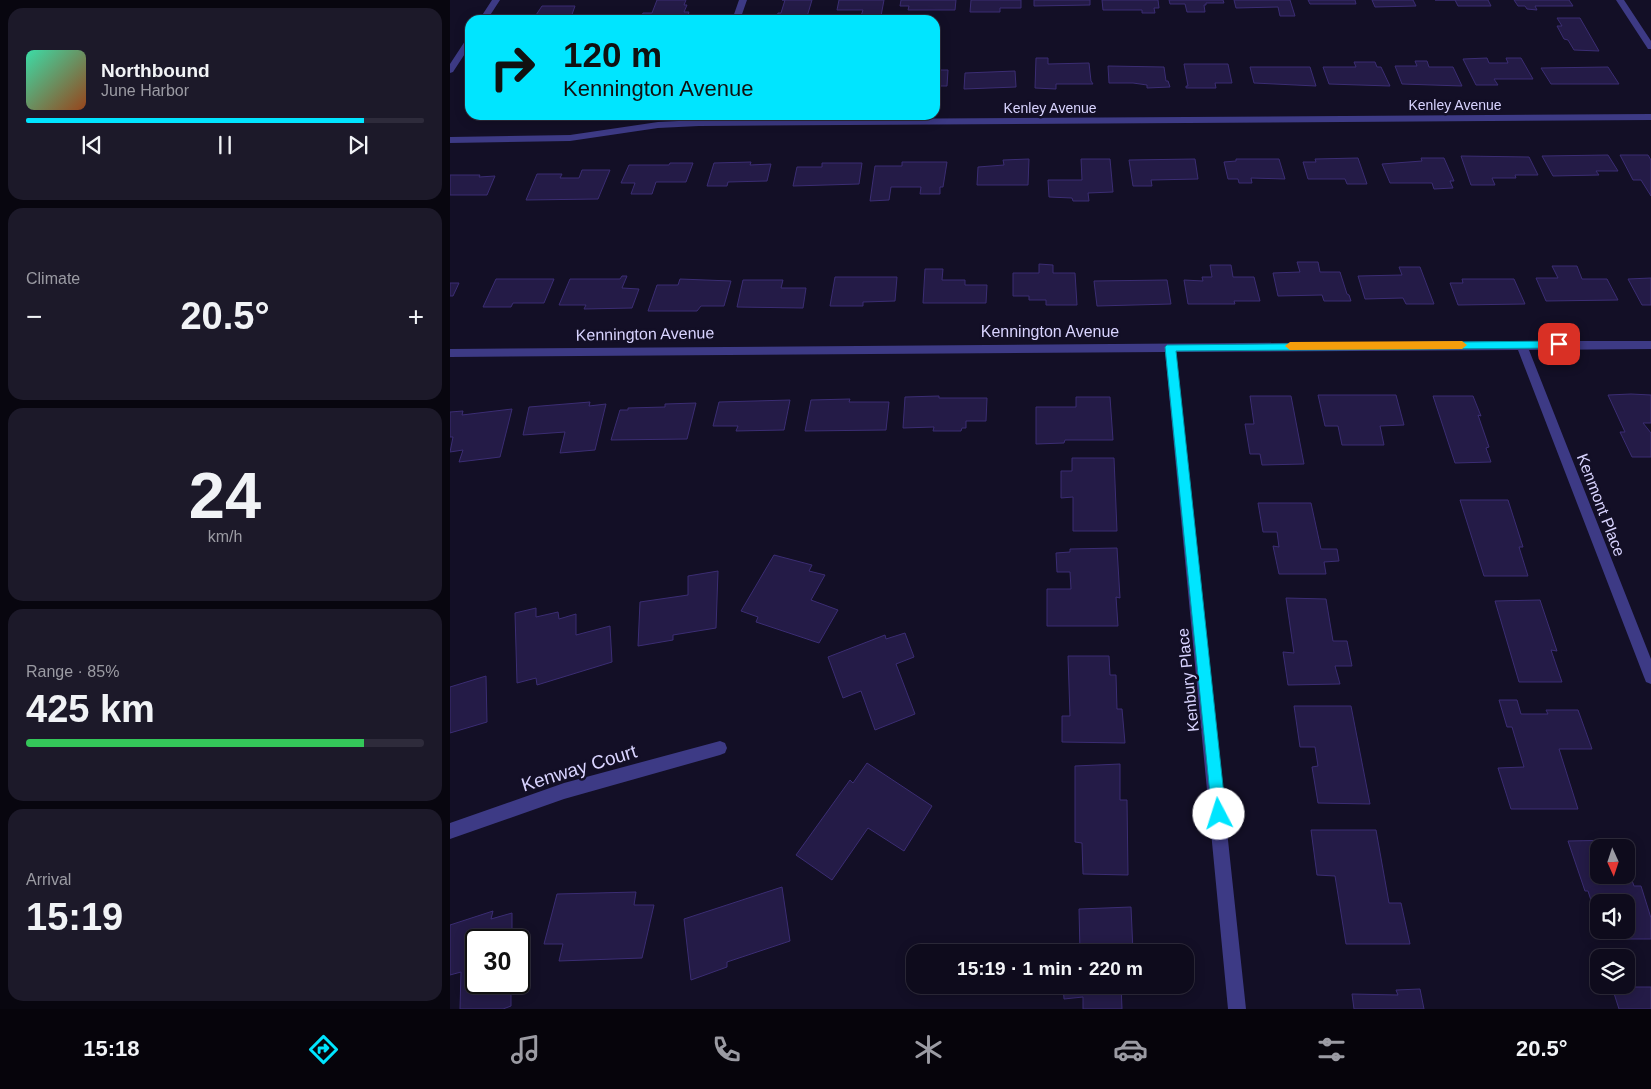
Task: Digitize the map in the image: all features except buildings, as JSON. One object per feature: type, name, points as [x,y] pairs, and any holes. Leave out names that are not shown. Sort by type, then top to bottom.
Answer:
[{"type":"street","points":[[486,15],[496,0]]},
{"type":"street","points":[[738,15],[743,0]]},
{"type":"street","points":[[1620,0],[1651,47]]},
{"type":"street","points":[[450,70],[465,48]]},
{"type":"street","name":"Kenley Avenue","points":[[940,118],[1651,116]]},
{"type":"street","name":"Kenley Avenue","points":[[450,140],[570,138],[694,120]]},
{"type":"street","name":"Kenmont Place","points":[[1522,344],[1651,677]]},
{"type":"street","name":"Kennington Avenue","points":[[450,353],[1651,344]]},
{"type":"street","name":"Kenbury Place","points":[[1170,347],[1238,1009]]},
{"type":"street","name":"Kenway Court","points":[[450,831],[564,791],[720,748]]},
{"type":"slow traffic","points":[[1290,346],[1462,345]]},
{"type":"route","points":[[1219,814],[1170,347],[1559,344]]}]
